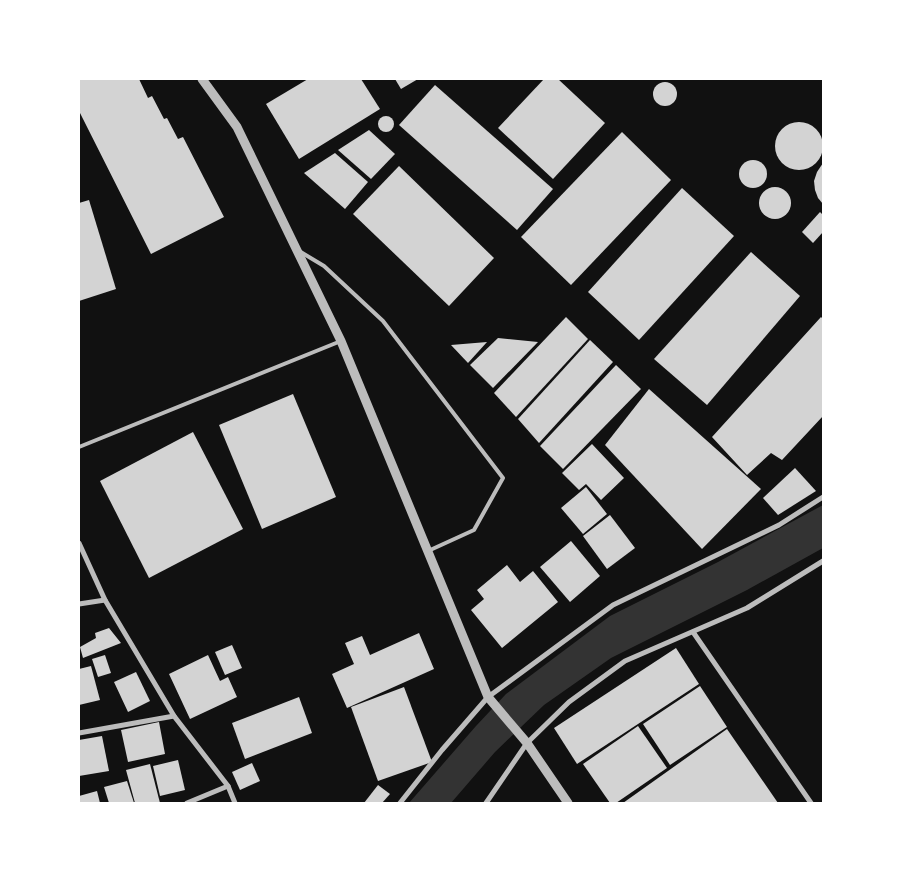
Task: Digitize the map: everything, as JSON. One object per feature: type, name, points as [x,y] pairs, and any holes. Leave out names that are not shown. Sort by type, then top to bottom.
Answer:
[{"type":"street","points":[[202,79],[237,127],[341,341],[488,697],[527,743],[568,803]]},
{"type":"street","points":[[400,803],[442,750],[488,697],[614,605],[779,525],[823,497]]},
{"type":"street","points":[[79,544],[106,600],[174,716],[228,786],[235,803]]},
{"type":"street","points":[[486,803],[527,743],[569,702],[624,661],[748,608],[823,561]]},
{"type":"street","points":[[79,604],[106,600]]},
{"type":"street","points":[[693,632],[811,803]]},
{"type":"street","points":[[79,734],[174,716]]},
{"type":"street","points":[[187,803],[228,786]]},
{"type":"lane","points":[[297,250],[324,266],[383,320],[503,478],[474,530],[428,551]]},
{"type":"lane","points":[[79,447],[341,341]]},
{"type":"shaded area","points":[[823,505],[823,548],[747,590],[611,658],[544,705],[495,752],[451,803],[409,803],[506,694],[610,616],[718,562]]},
{"type":"building","points":[[79,79],[139,79],[148,98],[152,96],[164,119],[167,118],[178,139],[183,137],[224,217],[151,254],[79,111]]},
{"type":"building","points":[[308,79],[361,79],[380,109],[299,159],[266,104]]},
{"type":"building","points":[[395,79],[418,79],[401,89]]},
{"type":"building","points":[[544,79],[558,79],[605,123],[553,179],[498,128]]},
{"type":"building","points":[[665,82],[670,83],[676,89],[676,99],[670,105],[665,106],[660,105],[654,99],[653,94],[654,89],[660,83]]},
{"type":"building","points":[[435,85],[553,189],[517,230],[399,125]]},
{"type":"building","points":[[383,116],[389,116],[394,121],[392,130],[383,132],[378,127],[378,121]]},
{"type":"building","points":[[794,122],[804,122],[816,129],[823,141],[823,151],[816,163],[804,170],[794,170],[786,166],[779,159],[775,151],[775,141],[779,133],[786,126]]},
{"type":"building","points":[[369,130],[395,154],[371,179],[338,150]]},
{"type":"building","points":[[622,132],[671,180],[571,285],[521,237]]},
{"type":"building","points":[[335,153],[368,182],[345,209],[304,173]]},
{"type":"building","points":[[753,160],[763,164],[767,174],[763,184],[753,188],[743,184],[739,174],[743,164]]},
{"type":"building","points":[[823,163],[823,204],[818,198],[814,181]]},
{"type":"building","points":[[399,166],[494,258],[449,306],[353,214]]},
{"type":"building","points":[[775,187],[781,188],[786,192],[790,197],[790,209],[786,214],[781,218],[775,219],[769,218],[764,214],[760,209],[759,203],[760,197],[764,192],[769,188]]},
{"type":"building","points":[[682,188],[734,236],[639,340],[588,292]]},
{"type":"building","points":[[89,200],[116,289],[79,301],[79,203]]},
{"type":"building","points":[[820,212],[823,215],[823,232],[813,243],[802,232]]},
{"type":"building","points":[[751,252],[800,296],[707,405],[654,359]]},
{"type":"building","points":[[566,317],[588,339],[516,417],[494,393]]},
{"type":"building","points":[[821,317],[823,319],[823,416],[782,460],[771,453],[747,475],[712,437]]},
{"type":"building","points":[[498,338],[538,342],[493,388],[470,365]]},
{"type":"building","points":[[590,340],[613,362],[539,443],[518,419]]},
{"type":"building","points":[[487,342],[468,363],[451,345]]},
{"type":"building","points":[[616,365],[641,389],[563,469],[540,446]]},
{"type":"building","points":[[649,389],[761,489],[702,549],[605,445]]},
{"type":"building","points":[[293,394],[336,497],[262,529],[219,425]]},
{"type":"building","points":[[193,432],[243,529],[149,578],[100,481]]},
{"type":"building","points":[[592,444],[624,478],[601,500],[586,484],[579,490],[562,473]]},
{"type":"building","points":[[795,468],[816,491],[778,515],[763,498]]},
{"type":"building","points":[[586,487],[607,514],[583,534],[561,508]]},
{"type":"building","points":[[610,515],[635,548],[607,569],[583,536]]},
{"type":"building","points":[[571,541],[600,576],[570,602],[540,567]]},
{"type":"building","points":[[507,565],[520,582],[533,571],[558,602],[502,648],[471,610],[484,599],[477,590]]},
{"type":"building","points":[[109,628],[121,643],[83,658],[80,647],[96,638],[95,633]]},
{"type":"building","points":[[419,633],[434,669],[347,708],[332,674],[354,664],[345,643],[362,636],[370,655]]},
{"type":"building","points":[[232,645],[242,668],[225,675],[215,652]]},
{"type":"building","points":[[676,648],[699,684],[577,764],[554,728]]},
{"type":"building","points":[[105,655],[111,673],[98,677],[92,659]]},
{"type":"building","points":[[208,655],[220,681],[228,677],[237,697],[190,719],[169,674]]},
{"type":"building","points":[[91,666],[100,700],[79,705],[79,669]]},
{"type":"building","points":[[136,672],[150,701],[128,712],[114,682]]},
{"type":"building","points":[[700,686],[727,727],[670,765],[643,724]]},
{"type":"building","points":[[404,687],[432,762],[378,781],[351,707]]},
{"type":"building","points":[[299,697],[312,733],[245,759],[232,723]]},
{"type":"building","points":[[159,722],[165,754],[128,762],[121,730]]},
{"type":"building","points":[[638,726],[667,768],[616,803],[610,803],[583,764]]},
{"type":"building","points":[[727,729],[778,803],[623,803]]},
{"type":"building","points":[[102,736],[109,771],[79,776],[79,740]]},
{"type":"building","points":[[178,760],[185,790],[160,796],[153,766]]},
{"type":"building","points":[[252,763],[260,781],[240,790],[232,772]]},
{"type":"building","points":[[150,764],[160,803],[135,803],[126,770]]},
{"type":"building","points":[[127,781],[134,803],[109,803],[104,787]]},
{"type":"building","points":[[378,785],[390,794],[382,803],[364,803]]},
{"type":"building","points":[[97,791],[100,803],[79,803],[79,796]]}]
